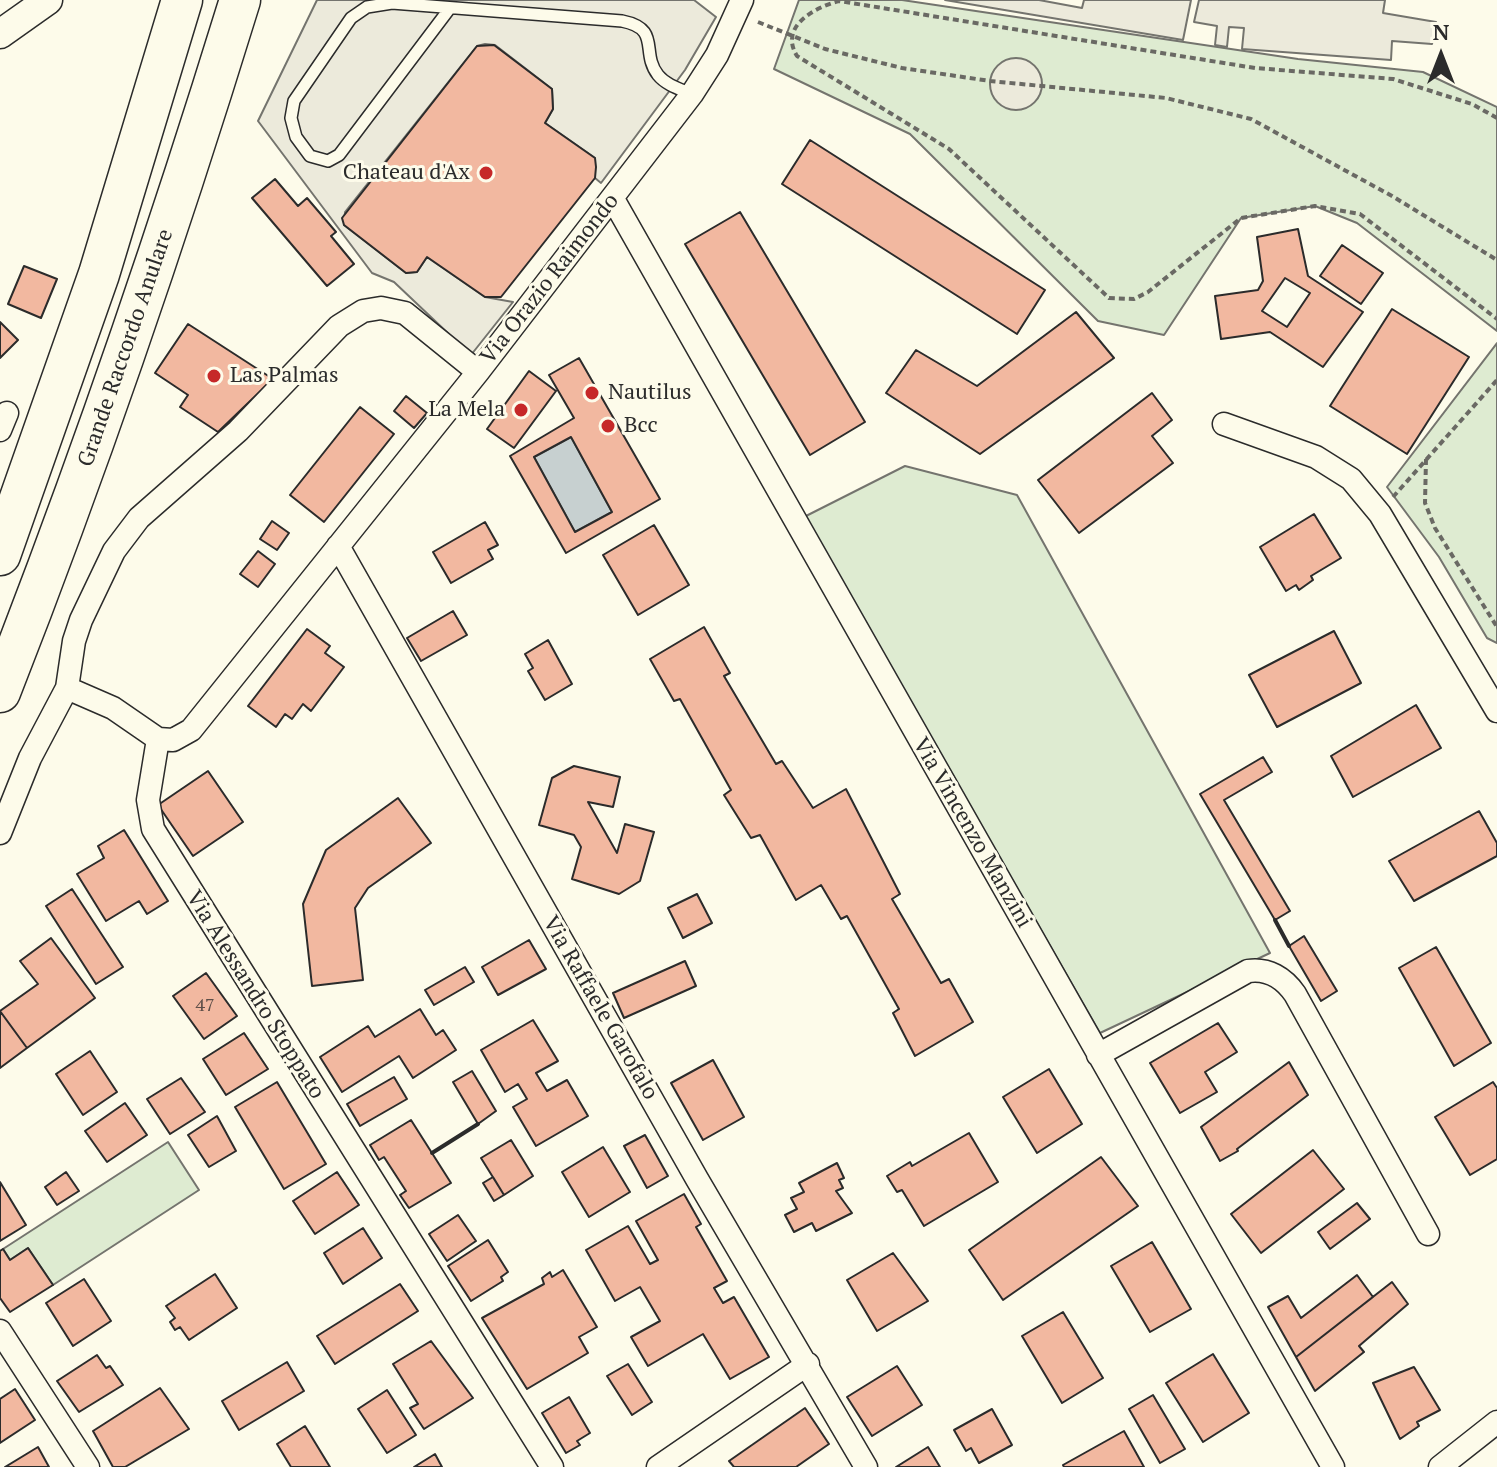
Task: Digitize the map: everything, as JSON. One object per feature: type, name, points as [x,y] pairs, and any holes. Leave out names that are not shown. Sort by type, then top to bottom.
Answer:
[{"type":"highway","points":[[0,555],[99,274],[182,0]]},
{"type":"highway","name":"Grande Raccordo Anulare","points":[[0,692],[50,565],[146,294],[240,0]]},
{"type":"street","points":[[0,34],[48,0]]},
{"type":"street","name":"Via Orazio Raimondo","points":[[338,546],[478,372],[692,94],[740,7]]},
{"type":"street","name":"Via Vincenzo Manzini","points":[[613,199],[1333,1467]]},
{"type":"street","points":[[0,833],[30,758],[67,688],[77,630],[126,534],[238,431],[347,320],[370,309],[399,311],[415,319],[478,372]]},
{"type":"street","points":[[1224,424],[1334,465],[1351,479],[1380,514],[1497,711]]},
{"type":"street","points":[[67,688],[113,708],[158,739],[173,740],[191,730],[338,546]]},
{"type":"street","name":"Via Raffaele Garofalo","points":[[338,546],[697,1179],[866,1467]]},
{"type":"street","name":"Via Alessandro Stoppato","points":[[158,739],[148,800],[153,829],[552,1467]]},
{"type":"street","points":[[1098,1055],[1248,971],[1263,971],[1279,977],[1295,994],[1428,1234]]},
{"type":"street","points":[[0,1331],[88,1467]]},
{"type":"street","points":[[658,1467],[808,1364]]},
{"type":"street","points":[[1440,1467],[1497,1422]]},
{"type":"lane","points":[[450,8],[339,155],[328,161],[310,156],[293,131],[294,101],[351,18],[367,7],[386,3],[450,8],[636,25],[649,38],[652,65],[660,78],[692,94]]},
{"type":"path","points":[[1497,118],[1472,104],[1393,79],[1255,68],[839,1],[819,6],[802,18],[791,36],[791,46],[797,56],[949,149],[1109,298],[1134,299],[1148,292],[1241,218],[1315,206],[1360,214],[1497,319]]},
{"type":"path","points":[[740,7],[791,36],[825,49],[902,68],[990,81],[1166,98],[1251,119],[1379,189],[1497,260]]},
{"type":"path","points":[[1380,514],[1497,380]]},
{"type":"path","points":[[1426,459],[1425,503],[1435,528],[1497,627]]},
{"type":"green space","points":[[799,0],[902,0],[1298,59],[1423,72],[1497,107],[1497,331],[1357,223],[1315,206],[1241,218],[1164,335],[1098,321],[910,134],[774,69]]},
{"type":"green space","points":[[1497,343],[1497,643],[1487,638],[1439,557],[1387,487]]},
{"type":"green space","points":[[905,466],[1017,495],[1270,953],[1100,1033],[804,517]]},
{"type":"green space","points":[[168,1142],[199,1190],[53,1285],[28,1248],[10,1260],[3,1249]]},
{"type":"shaded area","points":[[317,0],[694,0],[716,17],[685,70],[601,183],[595,178],[595,158],[545,123],[553,109],[552,89],[495,45],[485,44],[477,46],[345,212],[344,225],[406,273],[417,272],[427,257],[485,297],[513,302],[471,355],[394,282],[372,273],[258,121]]},
{"type":"shaded area","points":[[945,0],[1039,0],[1082,8],[1084,0],[1191,0],[1183,40]]},
{"type":"shaded area","points":[[1199,0],[1385,0],[1383,13],[1436,22],[1432,44],[1392,41],[1391,60],[1242,49],[1244,28],[1229,27],[1227,47],[1215,45],[1217,26],[1194,22]]},
{"type":"shaded area","points":[[1016,58],[1035,65],[1042,84],[1035,103],[1016,110],[997,103],[990,84],[997,65]]},
{"type":"shaded area","points":[[571,437],[612,512],[575,532],[534,457]]},
{"type":"building","name":"Chateau d'Ax","points":[[494,45],[552,89],[553,109],[545,123],[595,158],[596,167],[595,178],[501,297],[485,297],[427,257],[417,272],[406,273],[344,225],[342,218],[477,46]]},
{"type":"building","points":[[810,140],[1045,290],[1017,334],[782,184]]},
{"type":"building","points":[[275,179],[298,206],[307,198],[336,232],[331,236],[354,264],[327,286],[252,198]]},
{"type":"building","points":[[740,212],[865,422],[810,455],[685,244]]},
{"type":"building","points":[[1298,229],[1308,276],[1363,312],[1323,367],[1270,332],[1221,339],[1215,296],[1258,290],[1263,281],[1257,237]],"holes":[[[1285,278],[1310,293],[1287,327],[1262,311]]]},
{"type":"building","points":[[1342,245],[1383,273],[1361,304],[1320,276]]},
{"type":"building","points":[[24,266],[57,279],[41,318],[8,304]]},
{"type":"building","points":[[1392,309],[1469,357],[1407,454],[1330,406]]},
{"type":"building","points":[[1076,312],[1114,358],[980,454],[886,393],[916,350],[977,386]]},
{"type":"building","points":[[0,322],[18,340],[0,358]]},
{"type":"building","name":"Las Palmas","points":[[188,324],[273,379],[218,432],[180,407],[188,395],[155,373]]},
{"type":"building","points":[[579,358],[660,499],[566,553],[510,456],[574,418],[549,375]],"holes":[[[571,437],[612,512],[575,532],[534,457]]]},
{"type":"building","name":"La Mela","points":[[529,371],[556,391],[514,448],[487,429]]},
{"type":"building","points":[[1152,393],[1172,420],[1152,436],[1173,463],[1079,533],[1038,480]]},
{"type":"building","points":[[406,396],[427,413],[414,428],[394,411]]},
{"type":"building","points":[[360,407],[394,434],[324,522],[290,495]]},
{"type":"building","points":[[1314,514],[1341,558],[1311,576],[1313,580],[1299,590],[1296,585],[1286,591],[1260,547]]},
{"type":"building","points":[[272,521],[289,533],[277,550],[260,539]]},
{"type":"building","points":[[485,522],[498,545],[488,550],[493,559],[451,583],[433,552]]},
{"type":"building","points":[[654,525],[689,585],[638,615],[603,555]]},
{"type":"building","points":[[258,551],[275,564],[258,587],[240,574]]},
{"type":"building","points":[[453,611],[467,635],[421,661],[407,638]]},
{"type":"building","points":[[704,627],[730,673],[724,676],[776,764],[782,761],[813,808],[846,789],[900,894],[892,899],[941,983],[949,979],[973,1022],[915,1056],[893,1013],[899,1009],[847,916],[841,919],[821,885],[796,900],[760,835],[751,838],[724,795],[731,790],[680,699],[674,701],[650,659]]},
{"type":"building","points":[[307,629],[330,646],[325,653],[344,667],[311,711],[303,704],[292,719],[285,714],[276,727],[248,706]]},
{"type":"building","points":[[1334,631],[1361,683],[1277,727],[1249,675]]},
{"type":"building","points":[[548,640],[572,684],[545,700],[528,671],[533,668],[525,654]]},
{"type":"building","points":[[1416,705],[1441,748],[1353,797],[1331,756]]},
{"type":"building","points":[[1263,757],[1272,772],[1224,800],[1290,911],[1275,920],[1200,794]]},
{"type":"building","points":[[574,766],[620,777],[613,807],[588,802],[617,853],[625,824],[654,832],[640,881],[619,894],[572,879],[581,847],[574,835],[539,825],[552,778]]},
{"type":"building","points":[[208,771],[243,822],[193,856],[158,805]]},
{"type":"building","points":[[398,798],[431,843],[368,888],[355,908],[363,980],[312,986],[303,904],[326,850]]},
{"type":"building","points":[[1479,811],[1497,843],[1497,856],[1414,901],[1389,861]]},
{"type":"building","points":[[124,830],[168,901],[147,914],[139,901],[106,921],[77,874],[104,858],[98,846]]},
{"type":"building","points":[[72,889],[123,967],[96,984],[46,906]]},
{"type":"building","points":[[697,894],[712,923],[683,938],[668,908]]},
{"type":"building","points":[[1304,936],[1337,991],[1321,1001],[1289,946]]},
{"type":"building","points":[[51,938],[95,998],[27,1048],[0,1011],[38,984],[20,961]]},
{"type":"building","points":[[529,940],[546,969],[498,995],[482,967]]},
{"type":"building","points":[[1436,947],[1491,1043],[1454,1066],[1399,968]]},
{"type":"building","points":[[685,961],[696,986],[624,1018],[613,993]]},
{"type":"building","points":[[465,967],[474,982],[434,1005],[425,990]]},
{"type":"building","points":[[206,973],[237,1016],[204,1039],[173,996]]},
{"type":"building","points":[[420,1009],[436,1035],[443,1030],[456,1050],[413,1078],[399,1056],[342,1092],[320,1057],[368,1026],[375,1037]]},
{"type":"building","points":[[0,1011],[27,1048],[0,1068]]},
{"type":"building","points":[[533,1020],[558,1061],[536,1073],[547,1091],[567,1080],[588,1116],[536,1146],[513,1107],[527,1099],[518,1084],[505,1092],[481,1050]]},
{"type":"building","points":[[1218,1023],[1237,1052],[1205,1072],[1217,1092],[1180,1113],[1150,1063]]},
{"type":"building","points":[[244,1033],[268,1069],[226,1095],[203,1059]]},
{"type":"building","points":[[90,1051],[117,1092],[83,1115],[56,1074]]},
{"type":"building","points":[[713,1060],[744,1117],[703,1140],[671,1083]]},
{"type":"building","points":[[1289,1062],[1308,1095],[1238,1151],[1220,1161],[1201,1127]]},
{"type":"building","points":[[1049,1069],[1082,1124],[1037,1153],[1003,1097]]},
{"type":"building","points":[[472,1071],[496,1111],[478,1124],[453,1082]]},
{"type":"building","points":[[394,1077],[407,1099],[360,1126],[347,1104]]},
{"type":"building","points":[[181,1078],[205,1112],[170,1134],[147,1099]]},
{"type":"building","points":[[277,1082],[326,1164],[284,1189],[235,1107]]},
{"type":"building","points":[[1493,1082],[1497,1088],[1497,1159],[1470,1175],[1435,1117]]},
{"type":"building","points":[[125,1103],[147,1135],[107,1162],[85,1131]]},
{"type":"building","points":[[217,1116],[236,1151],[209,1167],[188,1135]]},
{"type":"building","points":[[411,1120],[451,1183],[409,1208],[400,1195],[406,1191],[384,1157],[379,1160],[370,1145]]},
{"type":"building","points":[[969,1133],[998,1182],[924,1226],[902,1190],[897,1192],[887,1176],[910,1162],[912,1166]]},
{"type":"building","points":[[645,1135],[668,1176],[647,1188],[624,1146]]},
{"type":"building","points":[[511,1140],[533,1176],[504,1195],[481,1158]]},
{"type":"building","points":[[603,1147],[630,1192],[589,1217],[562,1172]]},
{"type":"building","points":[[1313,1150],[1344,1189],[1261,1253],[1231,1214]]},
{"type":"building","points":[[1101,1157],[1138,1206],[1003,1300],[969,1250]]},
{"type":"building","points":[[837,1163],[844,1178],[839,1180],[843,1188],[836,1191],[852,1213],[816,1231],[812,1223],[794,1232],[785,1215],[797,1209],[791,1198],[804,1192],[799,1183]]},
{"type":"building","points":[[66,1172],[79,1191],[57,1205],[45,1187]]},
{"type":"building","points":[[337,1172],[359,1205],[315,1234],[293,1201]]},
{"type":"building","points":[[493,1177],[504,1195],[494,1201],[483,1183]]},
{"type":"building","points":[[0,1182],[26,1225],[0,1241]]},
{"type":"building","points":[[684,1194],[701,1224],[696,1227],[727,1281],[714,1288],[723,1303],[734,1297],[769,1357],[730,1379],[703,1334],[648,1366],[631,1337],[660,1321],[640,1287],[615,1301],[586,1250],[628,1226],[650,1264],[658,1260],[636,1221]]},
{"type":"building","points":[[1357,1203],[1370,1219],[1330,1249],[1318,1232]]},
{"type":"building","points":[[458,1215],[476,1241],[447,1261],[429,1234]]},
{"type":"building","points":[[363,1228],[382,1258],[343,1284],[324,1253]]},
{"type":"building","points":[[488,1240],[508,1272],[501,1277],[503,1281],[471,1301],[448,1266]]},
{"type":"building","points":[[1152,1242],[1191,1309],[1150,1332],[1111,1266]]},
{"type":"building","points":[[28,1248],[53,1285],[10,1312],[0,1298],[0,1251],[3,1249],[10,1260]]},
{"type":"building","points":[[893,1253],[928,1301],[877,1331],[847,1280]]},
{"type":"building","points":[[563,1270],[597,1327],[579,1337],[588,1353],[527,1389],[482,1318],[544,1284],[542,1278],[550,1272],[552,1277]]},
{"type":"building","points":[[215,1274],[237,1308],[189,1340],[180,1327],[175,1330],[170,1322],[175,1318],[166,1306]]},
{"type":"building","points":[[1357,1275],[1373,1297],[1296,1357],[1268,1307],[1288,1296],[1301,1318]]},
{"type":"building","points":[[84,1279],[111,1321],[73,1346],[46,1303]]},
{"type":"building","points":[[1392,1282],[1408,1304],[1359,1346],[1364,1352],[1315,1391],[1296,1357]]},
{"type":"building","points":[[400,1284],[418,1311],[335,1364],[317,1336]]},
{"type":"building","points":[[1063,1312],[1103,1378],[1062,1403],[1022,1336]]},
{"type":"building","points":[[431,1341],[473,1398],[424,1429],[410,1408],[418,1404],[393,1364]]},
{"type":"building","points":[[1213,1354],[1249,1413],[1203,1442],[1166,1383]]},
{"type":"building","points":[[97,1355],[106,1368],[110,1366],[123,1385],[79,1412],[57,1381]]},
{"type":"building","points":[[287,1362],[304,1391],[239,1430],[222,1401]]},
{"type":"building","points":[[628,1364],[652,1402],[632,1415],[607,1376]]},
{"type":"building","points":[[897,1366],[922,1405],[872,1436],[847,1397]]},
{"type":"building","points":[[1414,1367],[1440,1410],[1417,1422],[1419,1426],[1400,1439],[1373,1383]]},
{"type":"building","points":[[160,1388],[189,1429],[125,1467],[113,1467],[93,1431]]},
{"type":"building","points":[[15,1389],[35,1420],[0,1443],[0,1399]]},
{"type":"building","points":[[387,1390],[416,1435],[387,1453],[358,1409]]},
{"type":"building","points":[[1153,1395],[1185,1449],[1160,1463],[1129,1409]]},
{"type":"building","points":[[569,1397],[590,1433],[577,1441],[580,1445],[566,1453],[542,1413]]},
{"type":"building","points":[[805,1408],[829,1444],[796,1467],[734,1467],[729,1461]]},
{"type":"building","points":[[992,1409],[1012,1445],[979,1463],[971,1448],[966,1451],[954,1430]]},
{"type":"building","points":[[305,1426],[330,1467],[291,1467],[277,1444]]},
{"type":"building","points":[[1124,1431],[1144,1467],[1064,1467],[1063,1465]]},
{"type":"building","points":[[38,1447],[49,1467],[5,1467]]},
{"type":"building","points":[[928,1447],[940,1467],[896,1467]]},
{"type":"building","points":[[435,1454],[442,1467],[414,1467]]},
{"type":"wall","points":[[1275,920],[1289,946]]},
{"type":"wall","points":[[432,1153],[478,1124]]},
{"type":"place","name":"Chateau d'Ax","points":[[486,173]]},
{"type":"place","name":"Las Palmas","points":[[214,376]]},
{"type":"place","name":"Nautilus","points":[[592,393]]},
{"type":"place","name":"La Mela","points":[[521,410]]},
{"type":"place","name":"Bcc","points":[[608,426]]}]
